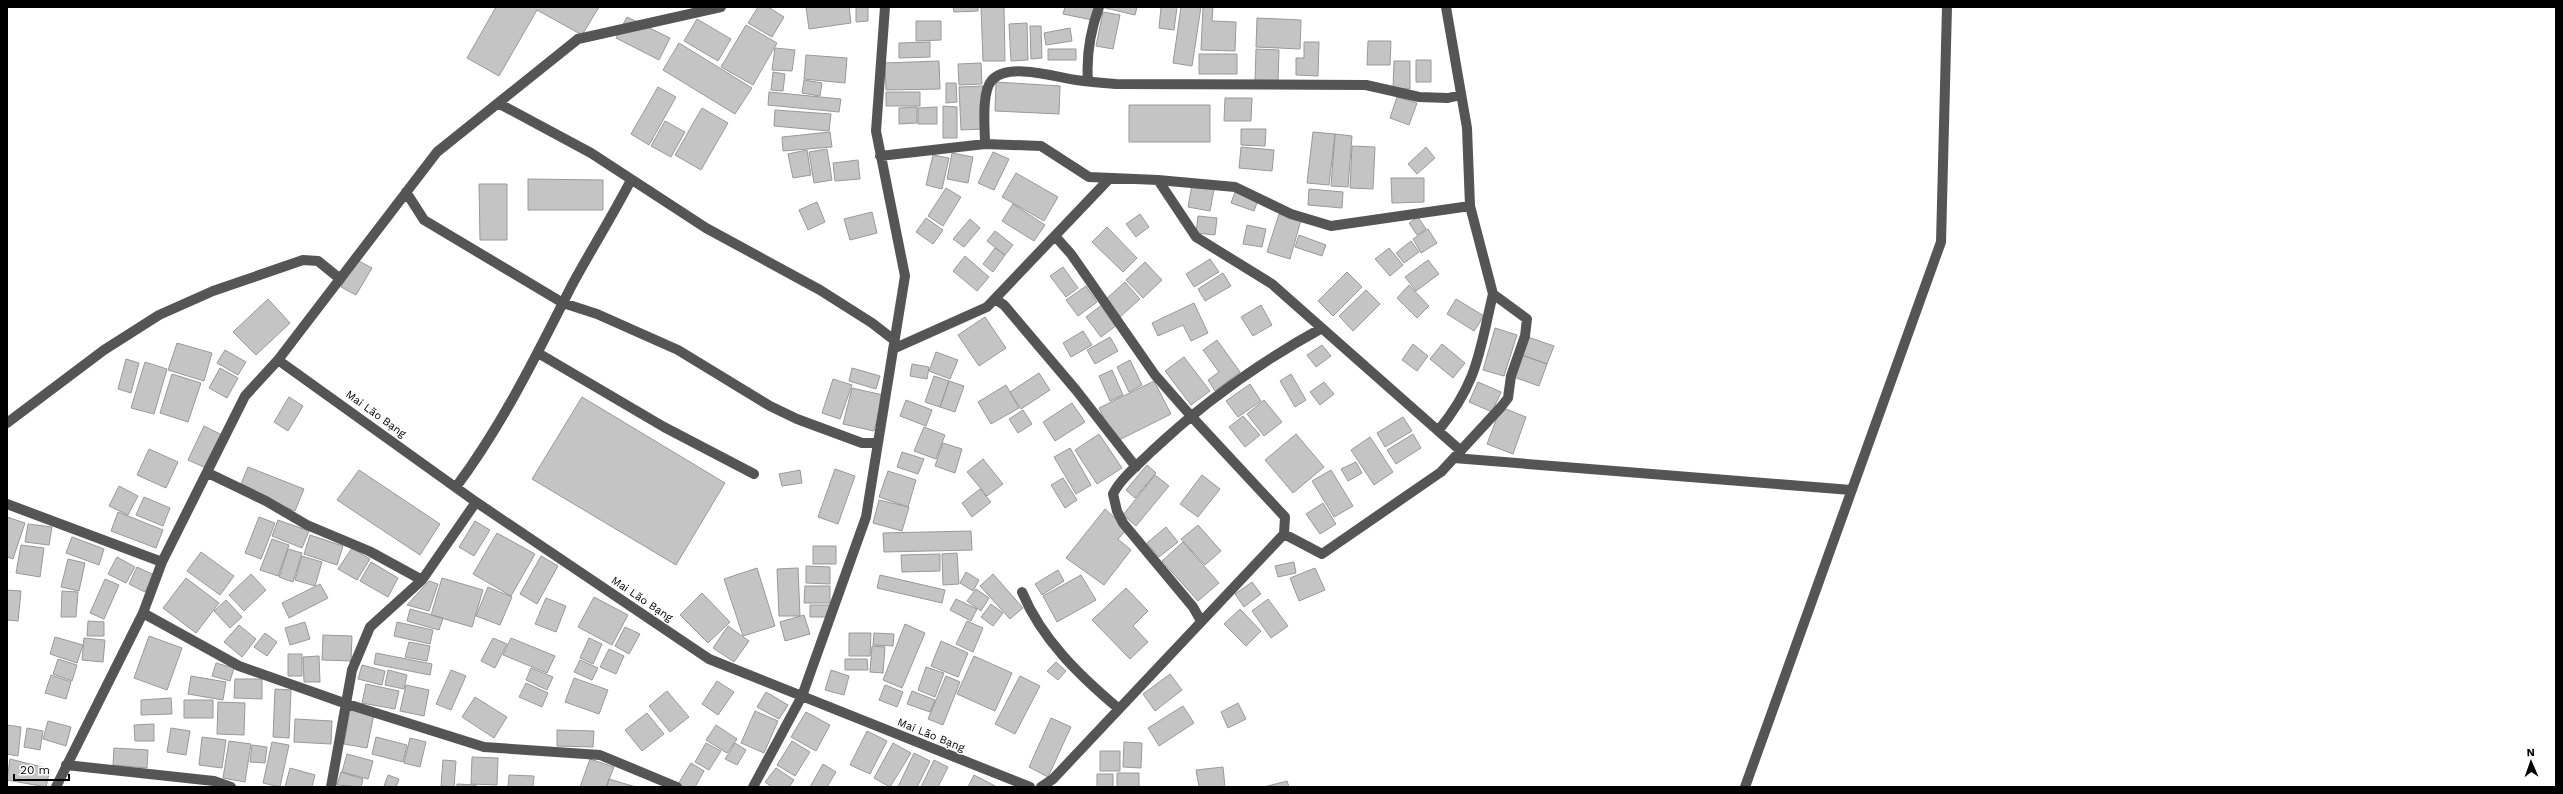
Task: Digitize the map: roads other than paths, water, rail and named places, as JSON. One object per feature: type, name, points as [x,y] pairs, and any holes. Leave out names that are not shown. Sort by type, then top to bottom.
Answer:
[{"type":"street","points":[[56,787],[144,613],[162,562],[246,396],[278,360],[339,278],[437,152],[578,39],[721,7]]},
{"type":"street","points":[[752,787],[802,696],[866,517],[905,276],[876,131],[885,7]]},
{"type":"street","points":[[1088,81],[1086,62],[1090,37],[1099,7]]},
{"type":"street","points":[[1438,431],[1461,400],[1474,375],[1482,348],[1493,294],[1470,206],[1467,128],[1446,7]]},
{"type":"street","points":[[1745,787],[1941,242],[1947,7]]},
{"type":"street","points":[[985,144],[986,93],[991,80],[999,75],[1033,72],[1116,84],[1170,83],[1230,86],[1366,85],[1419,97],[1448,98],[1461,95]]},
{"type":"street","points":[[498,103],[592,153],[706,228],[820,290],[872,323],[894,344]]},
{"type":"street","points":[[880,156],[985,144],[1041,146],[1089,177],[1158,180],[1235,188],[1291,214],[1331,226],[1470,206]]},
{"type":"street","points":[[894,344],[987,307],[1110,178]]},
{"type":"street","points":[[456,487],[494,431],[538,353],[563,303],[631,180]]},
{"type":"street","points":[[1158,180],[1196,237],[1272,284],[1438,431],[1457,454],[1851,490]]},
{"type":"street","points":[[406,192],[424,220],[563,303],[597,314],[678,350],[770,406],[798,419],[862,443],[878,443]]},
{"type":"street","points":[[1042,787],[1053,779],[1284,534],[1285,517],[1275,504],[1191,416],[1155,374],[1071,254],[1055,236]]},
{"type":"street","points":[[7,423],[133,330],[185,303],[303,260],[318,260],[327,266],[339,278]]},
{"type":"street","points":[[1284,534],[1322,554],[1441,472],[1508,398],[1511,376],[1526,336],[1527,319],[1493,294]]},
{"type":"street","points":[[995,299],[1004,305],[1070,384],[1136,467]]},
{"type":"street","points":[[1201,621],[1184,595],[1123,523],[1117,511],[1113,494],[1136,467],[1191,416],[1236,382],[1322,328]]},
{"type":"street","points":[[538,353],[664,427],[754,474]]},
{"type":"street","name":"Mai Lão Bạng","points":[[278,360],[476,502],[709,659],[1030,787]]},
{"type":"street","points":[[208,473],[266,501],[307,525],[369,551],[422,580]]},
{"type":"street","points":[[331,787],[344,704],[352,670],[370,627],[422,580],[476,502]]},
{"type":"street","points":[[7,504],[162,562]]},
{"type":"street","points":[[1022,592],[1032,612],[1061,654],[1086,681],[1118,709]]},
{"type":"street","points":[[144,613],[239,666],[344,704],[484,747],[600,755],[677,787]]},
{"type":"street","points":[[66,766],[231,787]]}]
